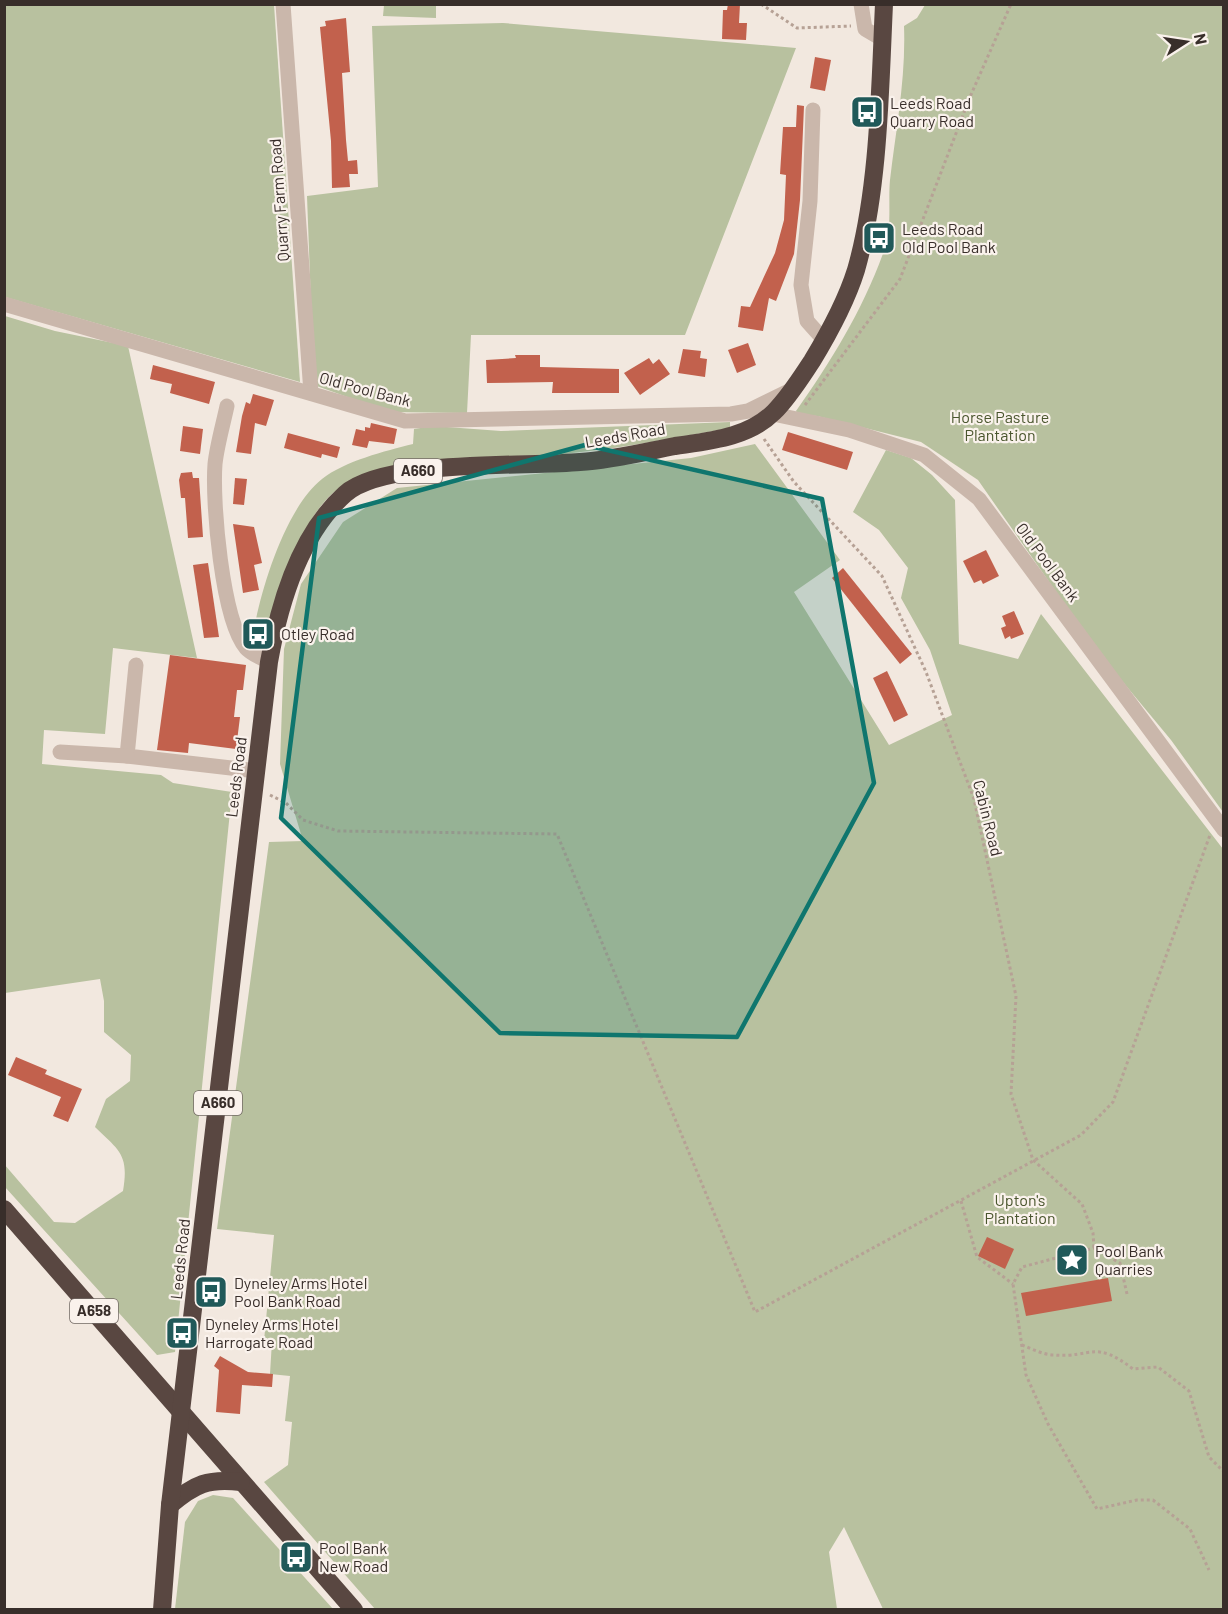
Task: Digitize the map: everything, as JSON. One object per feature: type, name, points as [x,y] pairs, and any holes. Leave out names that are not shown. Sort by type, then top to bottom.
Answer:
[{"type":"highway","name":"Leeds Road","points":[[162,1610],[171,1505],[269,662],[285,598],[310,542],[328,514],[346,493],[369,480],[396,473],[426,470],[582,462],[725,438],[755,426],[773,414],[795,388],[824,340],[856,270],[874,164],[884,4]]},
{"type":"highway","name":"A658","points":[[4,1209],[354,1610]]},
{"type":"highway","points":[[171,1505],[201,1484],[218,1479],[241,1482]]},
{"type":"street","name":"Quarry Farm Road","points":[[283,4],[311,393]]},
{"type":"street","points":[[861,4],[864,29],[882,39]]},
{"type":"street","points":[[813,110],[810,201],[801,285],[807,321],[824,340]]},
{"type":"street","name":"Old Pool Bank","points":[[4,304],[405,422],[731,414],[748,411],[795,388]]},
{"type":"street","points":[[227,406],[215,464],[216,515],[225,584],[231,618],[246,648],[269,662]]},
{"type":"street","name":"Old Pool Bank","points":[[773,414],[849,430],[891,442],[924,455],[978,499],[1220,824]]},
{"type":"street","points":[[126,756],[136,665]]},
{"type":"street","points":[[60,752],[126,756],[257,771]]},
{"type":"path","points":[[761,4],[797,28],[856,26]]},
{"type":"path","points":[[791,419],[798,415],[900,279],[970,97],[1011,4]]},
{"type":"path","name":"Cabin Road","points":[[755,426],[794,482],[882,576],[930,683],[976,810],[1016,996],[1011,1094],[1033,1160],[1082,1204],[1093,1233],[1094,1248]]},
{"type":"path","points":[[254,793],[276,796],[303,820],[338,831],[557,834],[755,1312],[1081,1135],[1113,1102],[1220,824]]},
{"type":"path","points":[[961,1200],[977,1257],[1013,1284]]},
{"type":"path","points":[[1127,1294],[1119,1263],[1094,1248],[1022,1267],[1013,1284],[1026,1375],[1048,1424],[1096,1509],[1137,1500],[1153,1500],[1190,1528],[1209,1570]]},
{"type":"path","points":[[1022,1345],[1053,1355],[1094,1351],[1113,1354],[1133,1369],[1158,1367],[1188,1391],[1209,1457],[1224,1472]]},
{"type":"highlighted area","points":[[585,445],[822,499],[874,783],[737,1037],[500,1033],[281,818],[319,518]]},
{"type":"green space","points":[[4,5],[274,5],[300,382],[5,297]]},
{"type":"green space","points":[[384,5],[436,5],[436,18],[383,16]]},
{"type":"green space","name":"Horse Pasture Plantation","points":[[925,5],[1223,5],[1223,812],[1171,740],[1098,652],[978,480],[921,442],[817,416],[798,415],[796,411],[846,333],[867,292],[885,248],[889,223],[890,180],[902,84],[904,26],[917,18]]},
{"type":"green space","points":[[503,23],[796,48],[685,335],[471,335],[467,413],[389,412],[314,385],[307,196],[378,187],[372,26]]},
{"type":"green space","points":[[5,316],[55,331],[128,346],[197,658],[113,648],[105,734],[44,730],[42,764],[161,775],[173,783],[232,792],[175,1352],[157,1355],[5,1187],[4,1164],[54,1222],[75,1223],[123,1191],[125,1169],[121,1154],[95,1127],[106,1099],[130,1081],[131,1055],[104,1032],[104,1001],[100,979],[5,993]]},
{"type":"green space","points":[[730,422],[730,428],[632,445],[572,453],[447,459],[414,463],[383,469],[355,479],[333,493],[322,504],[302,535],[286,572],[271,622],[256,619],[265,583],[280,543],[299,506],[310,491],[322,479],[342,467],[366,457],[413,444],[414,429],[433,426],[501,431]]},
{"type":"green space","name":"Upton's Plantation","points":[[755,444],[840,560],[794,592],[889,745],[952,715],[930,650],[901,598],[908,568],[879,530],[853,512],[886,450],[911,458],[932,475],[955,500],[959,644],[1018,659],[1041,614],[1223,849],[1223,1609],[883,1609],[844,1527],[829,1552],[837,1609],[375,1609],[264,1482],[288,1465],[292,1422],[285,1421],[290,1376],[270,1374],[272,1341],[264,1341],[274,1235],[217,1229],[269,842],[303,841],[280,764],[284,649],[301,584],[343,522],[397,488],[691,458]]},
{"type":"green space","points":[[213,1495],[233,1498],[333,1609],[175,1609],[185,1522],[198,1501]]},
{"type":"building","points":[[728,4],[740,4],[739,23],[747,23],[746,40],[722,39],[723,10],[727,10]]},
{"type":"building","points":[[346,18],[350,72],[342,73],[346,140],[348,161],[357,160],[358,174],[349,174],[350,187],[332,188],[331,141],[320,27],[326,26],[325,21]]},
{"type":"building","points":[[815,57],[831,60],[825,91],[810,88]]},
{"type":"building","points":[[797,105],[804,106],[800,200],[794,254],[776,301],[769,298],[763,331],[738,327],[741,306],[750,307],[775,253],[784,220],[786,175],[780,174],[783,127],[796,127]]},
{"type":"building","points":[[748,343],[756,365],[737,373],[728,350]]},
{"type":"building","points":[[683,349],[701,351],[700,358],[707,359],[705,377],[678,373]]},
{"type":"building","points":[[515,355],[540,355],[540,367],[619,369],[619,393],[552,393],[553,382],[487,383],[486,360],[516,358]]},
{"type":"building","points":[[649,358],[653,364],[659,359],[670,374],[640,395],[624,373]]},
{"type":"building","points":[[153,365],[215,382],[209,404],[170,393],[172,384],[150,379]]},
{"type":"building","points":[[253,394],[274,400],[266,426],[255,423],[251,454],[236,452],[246,402],[250,404]]},
{"type":"building","points":[[371,423],[397,429],[394,444],[369,441],[367,448],[352,445],[356,429],[365,431],[365,427],[370,428]]},
{"type":"building","points":[[183,426],[203,429],[200,454],[180,451]]},
{"type":"building","points":[[788,432],[853,452],[847,470],[782,450]]},
{"type":"building","points":[[288,433],[340,447],[337,458],[322,454],[321,458],[284,448]]},
{"type":"building","points":[[192,472],[193,478],[199,478],[203,537],[188,538],[185,498],[181,498],[179,480],[181,473]]},
{"type":"building","points":[[235,478],[247,479],[244,505],[233,504]]},
{"type":"building","points":[[233,524],[254,527],[262,563],[254,565],[259,590],[243,593]]},
{"type":"building","points":[[986,550],[999,576],[983,584],[981,580],[974,583],[963,561]]},
{"type":"building","points":[[208,563],[219,637],[204,638],[193,565]]},
{"type":"building","points":[[843,568],[912,654],[900,664],[832,578]]},
{"type":"building","points":[[1014,611],[1024,634],[1005,639],[1001,628],[1006,626],[1002,616]]},
{"type":"building","points":[[170,655],[246,665],[243,690],[237,690],[234,717],[240,717],[236,749],[189,743],[188,753],[157,750]]},
{"type":"building","points":[[887,671],[908,715],[894,722],[873,678]]},
{"type":"building","points":[[16,1057],[47,1070],[45,1074],[82,1089],[68,1122],[53,1116],[61,1097],[8,1075]]},
{"type":"building","points":[[987,1237],[1014,1249],[1005,1269],[978,1256]]},
{"type":"building","points":[[1108,1278],[1112,1301],[1026,1316],[1021,1293]]},
{"type":"building","points":[[220,1356],[248,1372],[273,1374],[272,1387],[242,1385],[240,1414],[216,1412],[219,1370],[214,1366]]},
{"type":"place","name":"Leeds Road Quarry Road","points":[[867,112]]},
{"type":"place","name":"Leeds Road Old Pool Bank","points":[[879,238]]},
{"type":"place","name":"Otley Road","points":[[258,634]]},
{"type":"place","name":"Pool Bank Quarries","points":[[1072,1260]]},
{"type":"place","name":"Dyneley Arms Hotel Pool Bank Road","points":[[211,1292]]},
{"type":"place","name":"Dyneley Arms Hotel Harrogate Road","points":[[182,1333]]},
{"type":"place","name":"Pool Bank New Road","points":[[296,1557]]}]
